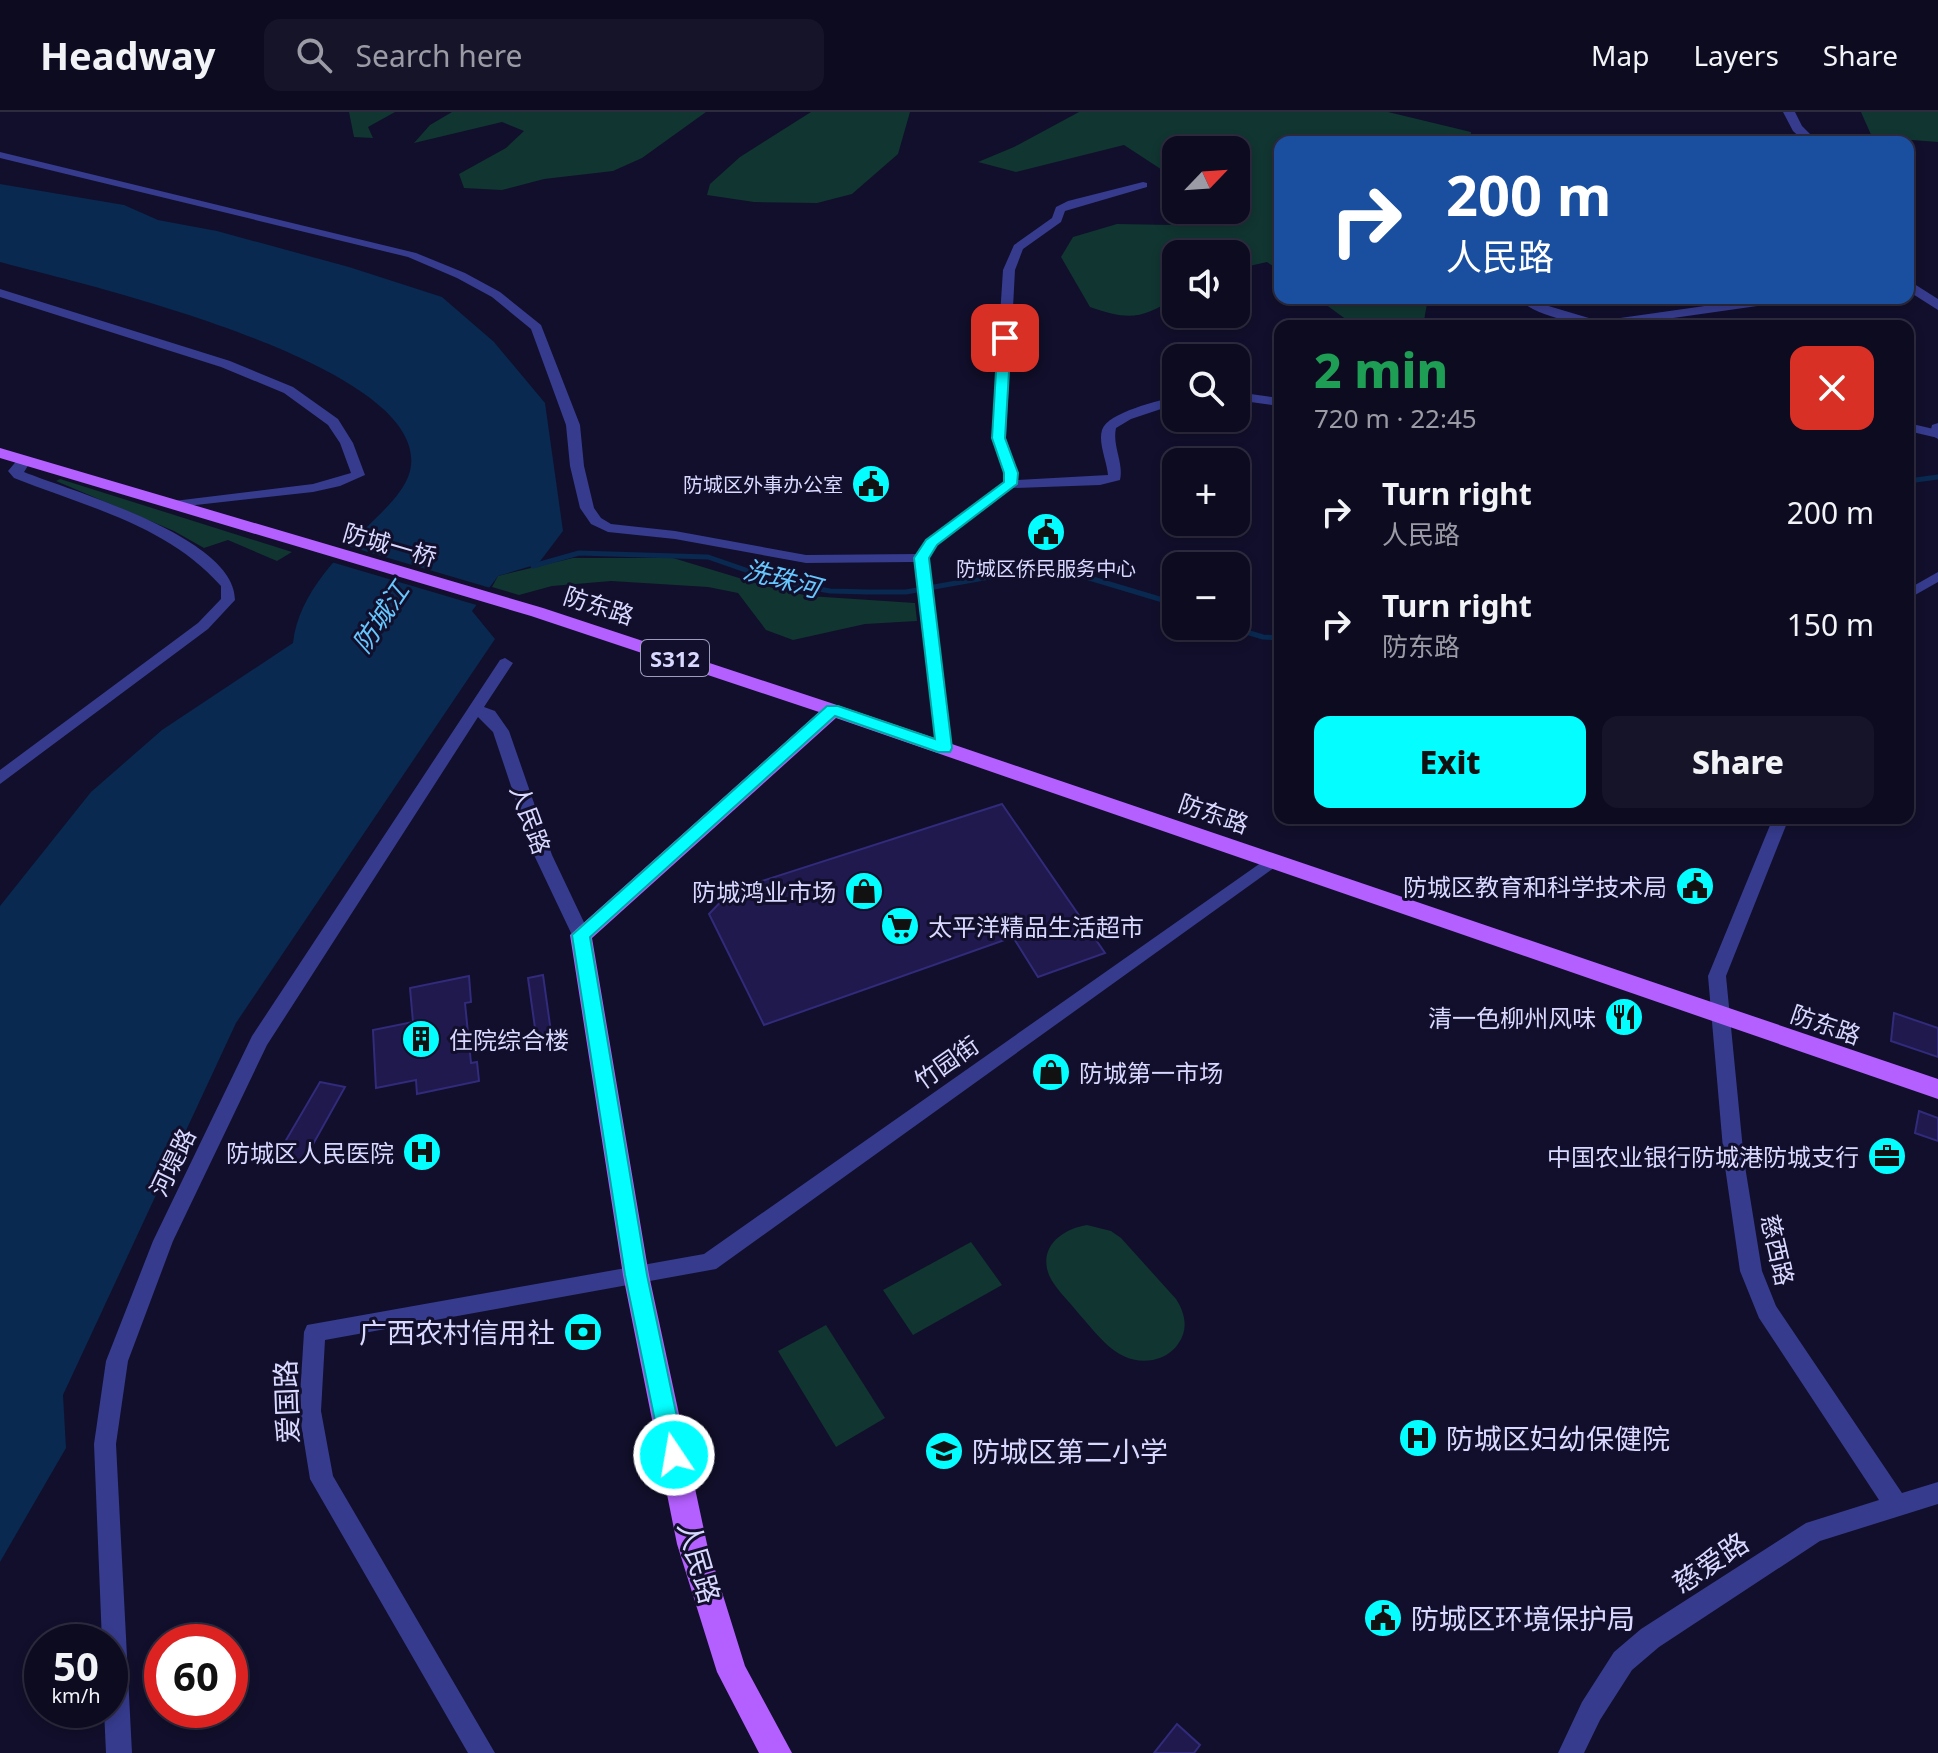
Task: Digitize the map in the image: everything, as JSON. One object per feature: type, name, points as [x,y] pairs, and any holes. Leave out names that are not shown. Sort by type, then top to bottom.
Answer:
[{"type":"main road","name":"S312","points":[[0,453],[174,505]]},
{"type":"main road","name":"防城一桥","points":[[174,505],[516,606]]},
{"type":"main road","name":"防东路","points":[[516,606],[833,710],[1938,1089]]},
{"type":"main road","points":[[581,935],[833,710]]},
{"type":"main road","name":"人民路","points":[[581,935],[636,1275],[692,1544],[732,1672],[776,1753]]},
{"type":"street","points":[[1789,112],[1797,128],[1806,136]]},
{"type":"street","points":[[0,155],[398,251],[466,277],[529,318],[537,328],[573,425],[577,466],[587,508],[596,521],[608,528],[675,535],[806,559],[921,558]]},
{"type":"street","points":[[1010,484],[1011,473],[999,438],[1009,270],[1018,247],[1057,220],[1060,209],[1072,203],[1143,185]]},
{"type":"street","points":[[1914,288],[1938,306]]},
{"type":"street","points":[[0,293],[61,315],[251,372],[283,386],[328,417],[339,430],[358,475],[322,488],[215,496],[174,505]]},
{"type":"street","points":[[1530,304],[1582,320]]},
{"type":"street","points":[[1634,320],[1744,304]]},
{"type":"street","points":[[1250,398],[1274,401]]},
{"type":"street","points":[[944,748],[921,558],[931,543],[1010,484],[1100,481],[1115,477],[1115,460],[1108,432],[1111,424],[1133,413],[1162,406]]},
{"type":"street","points":[[1914,428],[1938,434],[1938,428]]},
{"type":"street","points":[[0,778],[203,626],[228,600],[228,585],[200,554],[171,536],[19,475],[15,471],[24,461]]},
{"type":"street","points":[[1914,591],[1938,576]]},
{"type":"street","name":"河堤路","points":[[119,1753],[105,1444],[117,1361],[163,1241],[259,1041],[505,663]]},
{"type":"street","name":"人民路","points":[[477,710],[489,715],[501,731],[543,855],[581,935]]},
{"type":"street","name":"慈西路","points":[[1779,824],[1717,976],[1734,1160],[1751,1271],[1767,1311],[1896,1505]]},
{"type":"street","name":"竹园街","points":[[636,1275],[709,1262],[1272,861]]},
{"type":"street","name":"爱国路","points":[[482,1753],[322,1479],[310,1411],[315,1332],[636,1275]]},
{"type":"street","name":"慈爱路","points":[[1571,1753],[1591,1711],[1623,1661],[1650,1638],[1814,1531],[1938,1493]]},
{"type":"green space","points":[[349,112],[395,112],[368,127],[373,138],[354,137]]},
{"type":"green space","points":[[452,112],[706,112],[642,158],[613,171],[544,179],[502,190],[464,188],[459,174],[506,148],[524,131],[502,122],[414,143],[430,125]]},
{"type":"green space","points":[[811,112],[910,112],[898,154],[852,194],[817,203],[754,202],[707,195],[710,184],[740,157]]},
{"type":"green space","points":[[1079,112],[1388,112],[1471,132],[1471,136],[1274,136],[1274,267],[1267,262],[1250,266],[1250,240],[1162,240],[1162,305],[1134,316],[1090,307],[1061,257],[1073,237],[1117,224],[1250,224],[1250,136],[1162,136],[1162,170],[1124,145],[1016,172],[978,162],[1014,147]]},
{"type":"green space","points":[[1861,112],[1938,112],[1938,142],[1914,140],[1914,136],[1872,136]]},
{"type":"green space","points":[[1325,304],[1427,304],[1424,320],[1347,320]]},
{"type":"green space","points":[[60,479],[292,552],[277,561],[228,540],[204,548],[174,531],[56,481]]},
{"type":"green space","points":[[573,558],[673,558],[809,596],[915,603],[917,621],[865,624],[793,640],[766,630],[738,593],[708,587],[611,581],[552,586],[519,595],[492,587],[498,576]]},
{"type":"green space","points":[[1087,1225],[1111,1231],[1121,1238],[1176,1299],[1185,1327],[1178,1344],[1167,1355],[1141,1361],[1119,1354],[1094,1331],[1052,1280],[1046,1265],[1054,1241],[1069,1231]]},
{"type":"green space","points":[[971,1242],[1002,1285],[913,1335],[883,1290]]},
{"type":"green space","points":[[826,1325],[885,1418],[836,1447],[778,1351]]},
{"type":"water","name":"防城江","points":[[0,184],[124,205],[158,220],[217,231],[349,267],[442,297],[494,342],[545,403],[563,531],[538,564],[498,576],[472,611],[495,639],[236,1023],[63,1395],[66,1448],[0,1562],[0,906],[91,792],[162,730],[293,643],[303,607],[312,591],[335,560],[396,497],[410,471],[403,432],[367,396],[311,363],[242,334],[169,309],[0,262]]},
{"type":"pier","points":[[344,545],[494,589],[480,606],[328,561]]},
{"type":"building","name":"太平洋精品生活超市","points":[[1002,804],[1105,953],[1038,977],[1013,937],[764,1025],[709,914],[731,891]]},
{"type":"building","points":[[543,975],[551,1032],[536,1035],[528,978]]},
{"type":"building","name":"住院综合楼","points":[[469,976],[471,1002],[465,1003],[471,1063],[477,1062],[479,1081],[417,1094],[416,1080],[376,1088],[373,1030],[413,1022],[410,988]]},
{"type":"building","points":[[1894,1013],[1938,1028],[1938,1057],[1891,1041]]},
{"type":"building","points":[[320,1082],[345,1087],[302,1164],[275,1159]]},
{"type":"building","points":[[1919,1111],[1938,1118],[1938,1141],[1915,1133]]},
{"type":"building","points":[[1177,1724],[1200,1745],[1194,1753],[1154,1753]]},
{"type":"waterway","name":"洗珠河","points":[[1914,480],[1938,477]]},
{"type":"waterway","name":"洗珠河","points":[[533,566],[579,553],[708,557],[780,582],[830,591],[868,592],[906,592],[1012,573],[1076,574],[1162,600]]},
{"type":"waterway","name":"洗珠河","points":[[1250,633],[1274,638]]},
{"type":"place","name":"防城区外事办公室","points":[[871,484]]},
{"type":"place","name":"防城区侨民服务中心","points":[[1046,532]]},
{"type":"place","name":"防城区教育和科学技术局","points":[[1695,886]]},
{"type":"place","name":"防城鸿业市场","points":[[864,891]]},
{"type":"place","name":"太平洋精品生活超市","points":[[900,926]]},
{"type":"place","name":"清一色柳州风味","points":[[1624,1017]]},
{"type":"place","name":"住院综合楼","points":[[421,1039]]},
{"type":"place","name":"防城第一市场","points":[[1051,1072]]},
{"type":"place","name":"防城区人民医院","points":[[422,1152]]},
{"type":"place","name":"中国农业银行防城港防城支行","points":[[1887,1156]]},
{"type":"place","name":"广西农村信用社","points":[[583,1332]]},
{"type":"place","name":"防城区妇幼保健院","points":[[1418,1438]]},
{"type":"place","name":"防城区第二小学","points":[[944,1451]]},
{"type":"place","name":"防城区环境保护局","points":[[1383,1618]]},
{"type":"route","points":[[674,1455],[636,1275],[581,935],[833,710],[944,748],[921,558],[931,543],[1010,484],[1011,473],[999,438],[1005,338]]}]
